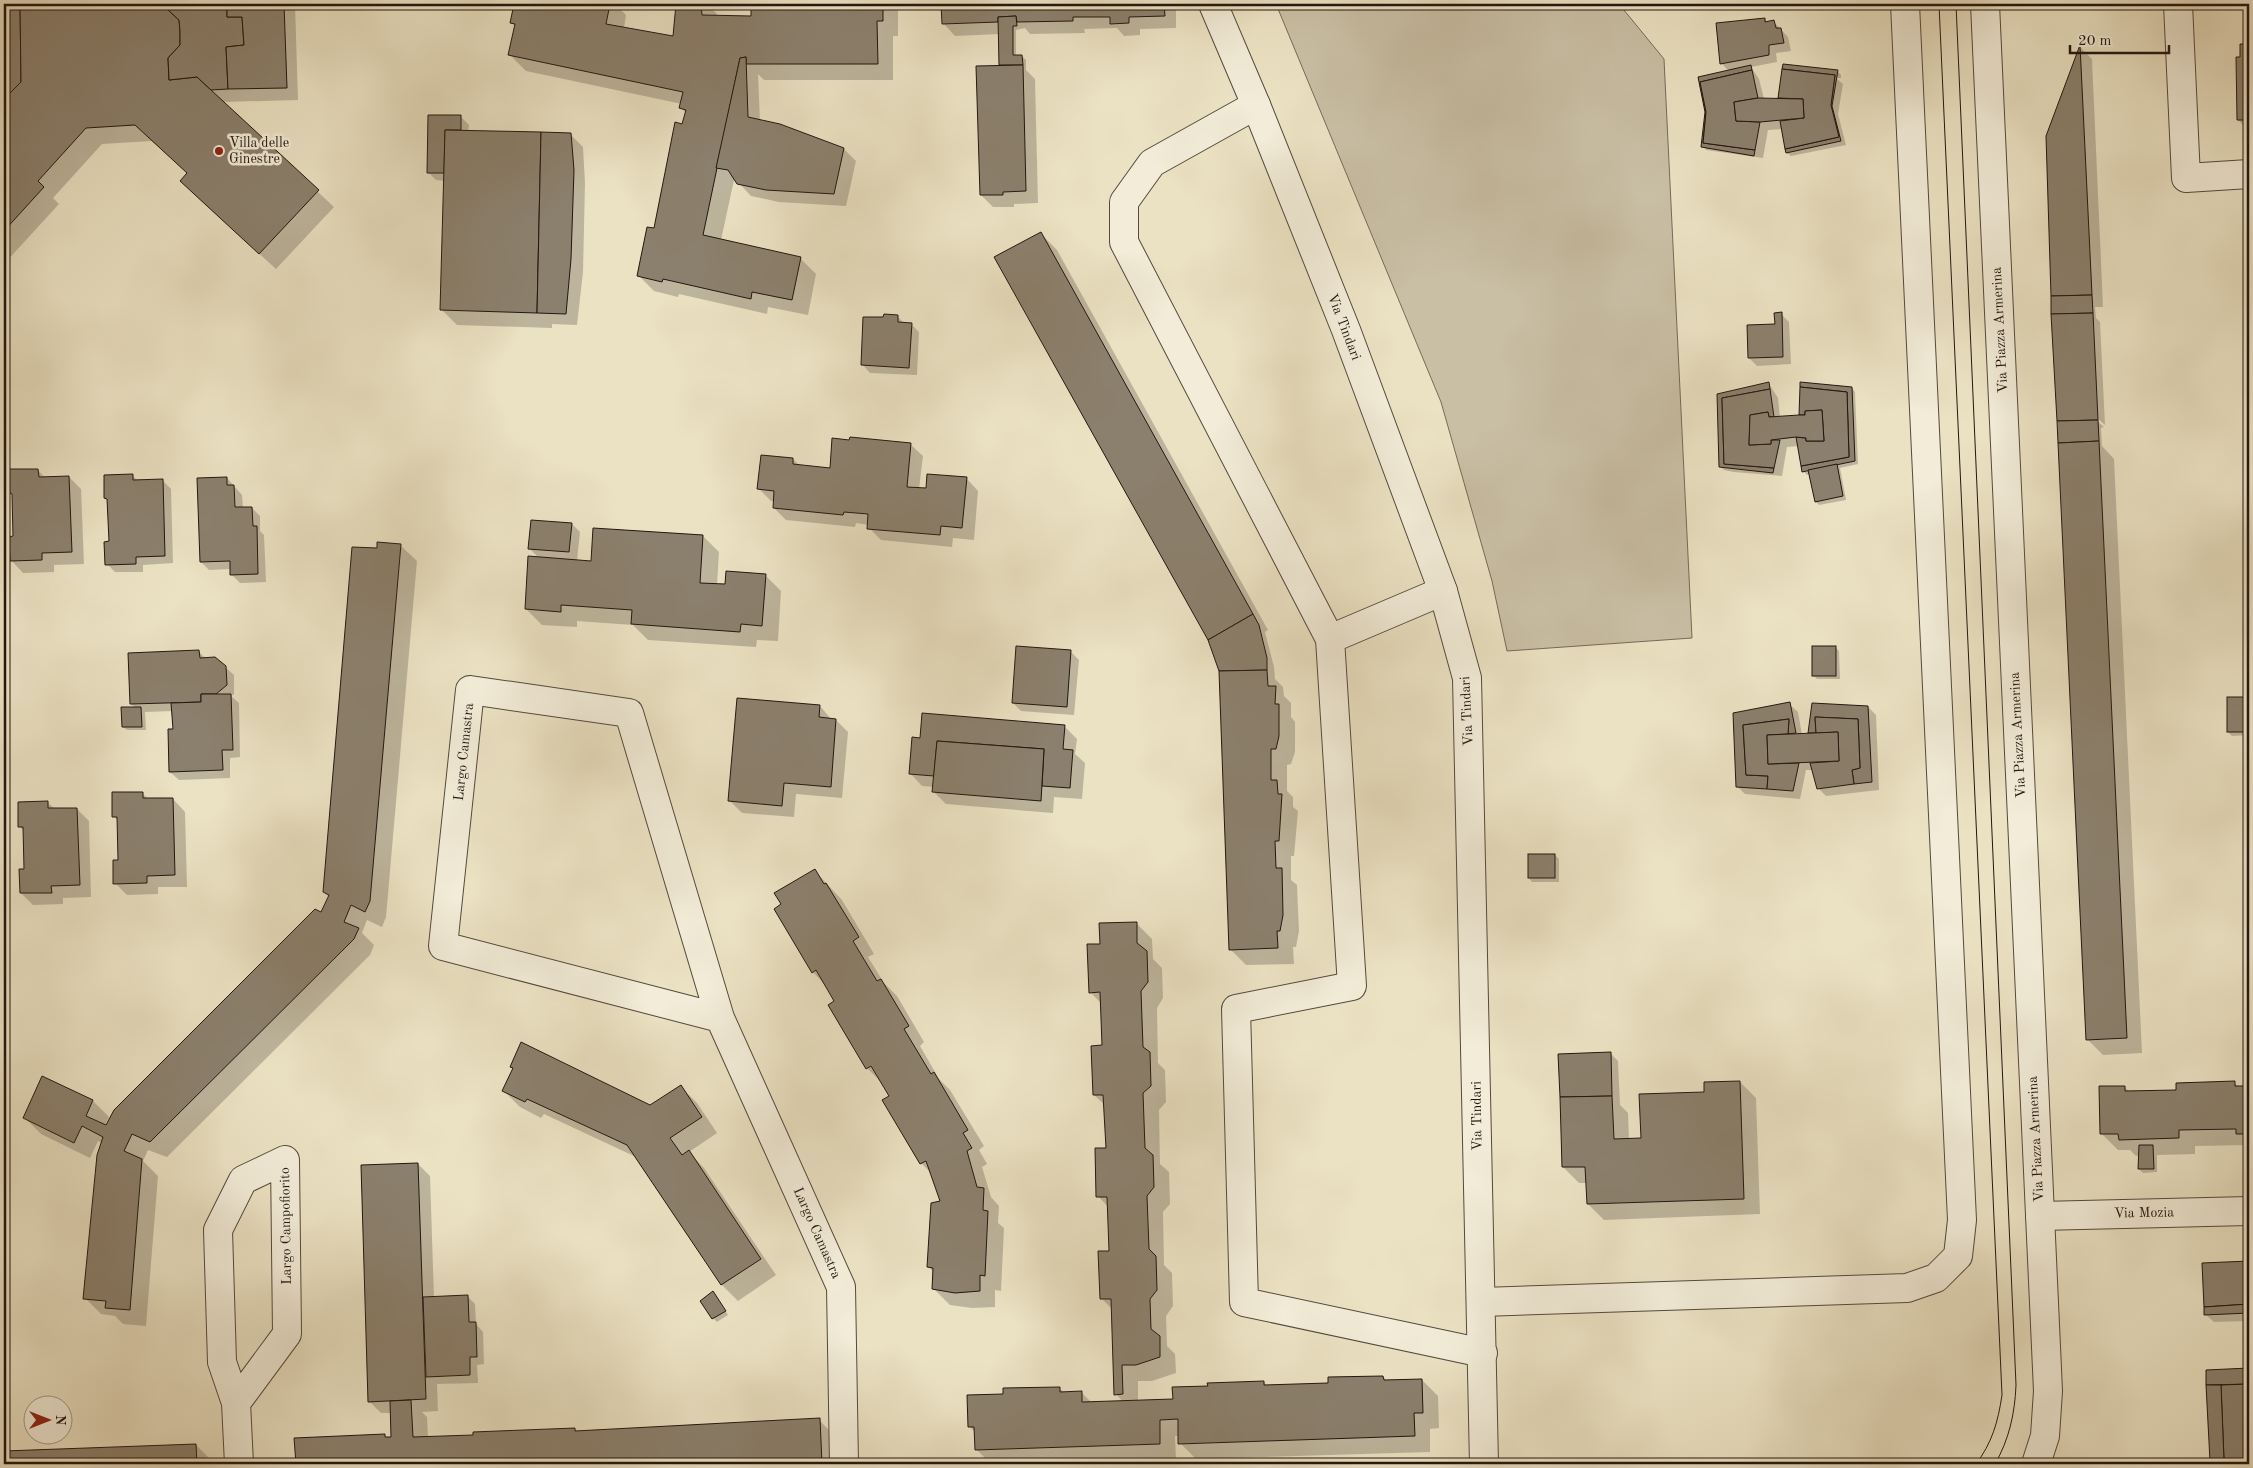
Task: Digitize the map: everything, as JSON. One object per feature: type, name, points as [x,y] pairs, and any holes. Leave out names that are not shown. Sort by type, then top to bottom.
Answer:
[{"type":"street","name":"Via Tindari","points":[[1213,4],[1256,105],[1346,330],[1443,591],[1467,678],[1482,1302],[1484,1464]]},
{"type":"street","points":[[1482,1302],[1907,1288],[1936,1278],[1958,1256],[1962,1220],[1905,4]]},
{"type":"street","name":"Via Piazza Armerina","points":[[1985,4],[2048,1391],[2045,1436],[2036,1464]]},
{"type":"street","points":[[2178,4],[2186,178],[2249,174]]},
{"type":"street","points":[[1256,105],[1152,163],[1124,202],[1124,242],[1330,639],[1352,986],[1236,1009],[1244,1302],[1483,1353]]},
{"type":"street","points":[[1330,639],[1443,591]]},
{"type":"street","name":"Largo Camastra","points":[[720,1018],[442,946],[470,690],[630,712],[720,1018],[841,1287],[844,1464]]},
{"type":"street","name":"Largo Campofiorito","points":[[236,1402],[287,1334],[285,1160],[243,1180],[218,1230],[222,1362],[236,1402],[239,1464]]},
{"type":"street","name":"Via Mozia","points":[[2040,1216],[2249,1211]]},
{"type":"shaded area","points":[[1276,4],[1619,4],[1664,59],[1692,638],[1507,651],[1492,581],[1441,402]]},
{"type":"building","points":[[4,4],[20,4],[21,82],[4,99]]},
{"type":"building","name":"Villa delle Ginestre","points":[[20,4],[168,4],[167,9],[179,20],[180,31],[180,45],[168,58],[169,80],[197,77],[319,190],[259,254],[180,181],[187,173],[135,125],[86,128],[38,181],[44,187],[4,231],[4,99],[21,82]]},
{"type":"building","points":[[168,4],[227,4],[227,17],[242,17],[244,45],[226,47],[228,89],[211,90],[197,77],[169,80],[168,58],[180,45],[180,31],[179,20],[167,9]]},
{"type":"building","points":[[227,4],[284,4],[287,88],[228,89],[226,47],[244,45],[242,17],[227,17]]},
{"type":"building","points":[[514,4],[610,4],[606,24],[673,36],[676,4],[701,4],[702,15],[751,16],[751,4],[883,4],[883,21],[877,21],[878,64],[746,64],[746,57],[740,58],[703,235],[801,257],[792,300],[752,292],[751,299],[663,279],[662,282],[637,276],[647,227],[654,228],[675,122],[682,124],[686,110],[679,108],[683,92],[508,55],[515,24],[510,23]]},
{"type":"building","points":[[941,4],[1164,4],[1165,16],[1129,17],[1129,23],[1110,24],[1110,17],[1073,17],[1073,21],[1017,22],[1016,16],[998,17],[998,22],[942,24]]},
{"type":"building","points":[[2244,4],[2249,4],[2249,120],[2237,120],[2236,57],[2240,57],[2240,44],[2245,44]]},
{"type":"building","points":[[1016,16],[1017,26],[1013,26],[1013,55],[1022,55],[1023,65],[999,65],[998,17]]},
{"type":"building","points":[[1765,18],[1765,22],[1774,20],[1776,28],[1781,28],[1784,43],[1769,45],[1769,55],[1720,64],[1716,23]]},
{"type":"building","points":[[2080,45],[2092,295],[2051,296],[2046,136]]},
{"type":"building","points":[[746,57],[748,117],[780,124],[844,148],[834,194],[766,190],[737,184],[728,170],[716,168],[740,58]]},
{"type":"building","points":[[1783,64],[1838,70],[1832,106],[1841,141],[1786,153],[1785,149],[1839,137],[1831,105],[1835,75],[1782,69]]},
{"type":"building","points":[[1023,65],[1026,191],[1003,192],[1003,195],[980,195],[976,66]]},
{"type":"building","points":[[1751,65],[1752,70],[1700,82],[1706,112],[1703,143],[1755,150],[1754,156],[1701,147],[1705,112],[1698,77]]},
{"type":"building","points":[[1782,69],[1835,75],[1831,105],[1839,137],[1785,149],[1780,121],[1804,118],[1803,99],[1778,98]]},
{"type":"building","points":[[1752,70],[1758,98],[1734,102],[1736,121],[1760,122],[1755,150],[1703,143],[1706,112],[1700,82]]},
{"type":"building","points":[[1758,98],[1803,99],[1804,118],[1760,122],[1736,121],[1734,102]]},
{"type":"building","points":[[428,115],[461,115],[461,130],[445,130],[444,173],[427,173]]},
{"type":"building","points":[[445,130],[541,132],[537,313],[440,310]]},
{"type":"building","points":[[541,132],[571,133],[574,170],[571,259],[566,314],[537,313]]},
{"type":"building","points":[[1041,232],[1253,614],[1208,640],[994,257]]},
{"type":"building","points":[[2092,295],[2093,313],[2051,314],[2051,296]]},
{"type":"building","points":[[1782,312],[1783,357],[1748,358],[1747,325],[1775,324],[1774,313]]},
{"type":"building","points":[[2093,313],[2098,420],[2057,421],[2051,314]]},
{"type":"building","points":[[884,314],[898,315],[898,322],[912,323],[909,368],[861,365],[863,317],[883,317]]},
{"type":"building","points":[[1769,382],[1770,389],[1722,398],[1724,464],[1774,468],[1773,473],[1719,467],[1717,394]]},
{"type":"building","points":[[1800,382],[1852,387],[1855,461],[1802,472],[1801,466],[1849,457],[1847,392],[1800,387]]},
{"type":"building","points":[[1800,387],[1847,392],[1849,457],[1801,466],[1796,437],[1806,438],[1806,441],[1824,441],[1822,410],[1805,411],[1805,415],[1799,415]]},
{"type":"building","points":[[1770,389],[1774,417],[1769,417],[1768,412],[1750,415],[1749,445],[1771,444],[1771,440],[1780,440],[1774,468],[1724,464],[1722,398]]},
{"type":"building","points":[[1822,410],[1824,441],[1806,441],[1806,438],[1796,437],[1771,440],[1771,444],[1749,445],[1750,415],[1768,412],[1769,417],[1805,415],[1805,411]]},
{"type":"building","points":[[2098,420],[2099,441],[2058,443],[2057,421]]},
{"type":"building","points":[[850,437],[911,443],[907,487],[926,488],[927,474],[967,477],[962,528],[941,526],[940,535],[867,529],[868,514],[844,512],[843,515],[773,508],[774,491],[757,489],[761,455],[793,458],[793,464],[830,468],[832,438],[849,440]]},
{"type":"building","points":[[2099,441],[2127,1038],[2086,1040],[2058,443]]},
{"type":"building","points":[[1837,464],[1843,496],[1815,502],[1808,470]]},
{"type":"building","points":[[7,469],[38,469],[39,477],[69,476],[72,552],[42,553],[42,560],[10,561],[9,537],[13,536],[12,494],[8,492]]},
{"type":"building","points":[[133,474],[133,480],[163,479],[165,556],[136,557],[136,564],[105,565],[104,542],[109,541],[107,499],[104,498],[104,475]]},
{"type":"building","points":[[227,477],[227,485],[234,485],[235,507],[252,507],[253,526],[257,526],[258,574],[230,575],[230,561],[200,562],[197,478]]},
{"type":"building","points":[[531,520],[572,523],[569,552],[528,549]]},
{"type":"building","points":[[593,528],[703,535],[700,583],[725,584],[726,571],[766,574],[762,626],[741,624],[740,632],[631,624],[632,610],[561,605],[561,612],[525,609],[528,556],[591,561]]},
{"type":"building","points":[[377,542],[401,544],[370,901],[365,912],[351,905],[344,922],[359,928],[354,939],[150,1142],[132,1134],[124,1151],[142,1159],[130,1310],[105,1308],[106,1301],[83,1299],[97,1155],[103,1137],[82,1126],[74,1143],[23,1118],[42,1076],[93,1100],[86,1116],[106,1125],[114,1110],[315,909],[321,912],[329,895],[323,892],[352,547],[377,548]]},
{"type":"building","points":[[1253,614],[1259,625],[1267,658],[1267,670],[1219,671],[1208,640]]},
{"type":"building","points":[[1016,646],[1071,650],[1067,707],[1012,703]]},
{"type":"building","points":[[1812,646],[1836,646],[1836,676],[1812,676]]},
{"type":"building","points":[[199,650],[200,658],[215,657],[226,666],[227,685],[216,694],[201,694],[201,702],[130,704],[128,653]]},
{"type":"building","points":[[1267,670],[1268,686],[1276,686],[1275,704],[1279,704],[1279,736],[1276,749],[1271,749],[1271,780],[1277,780],[1278,794],[1282,794],[1279,841],[1275,841],[1276,868],[1282,868],[1283,915],[1280,931],[1277,931],[1278,948],[1229,950],[1219,671]]},
{"type":"building","points":[[201,694],[231,694],[233,750],[222,750],[223,770],[169,772],[168,729],[173,729],[171,703],[201,702]]},
{"type":"building","points":[[2227,697],[2249,697],[2249,732],[2227,732]]},
{"type":"building","points":[[737,698],[820,705],[819,717],[836,719],[831,787],[784,783],[782,806],[728,801]]},
{"type":"building","points":[[1790,702],[1796,733],[1788,734],[1789,719],[1743,725],[1746,775],[1768,776],[1767,789],[1736,787],[1733,713]]},
{"type":"building","points":[[1812,703],[1868,706],[1872,782],[1854,784],[1852,770],[1860,768],[1858,719],[1815,717],[1816,733],[1808,733]]},
{"type":"building","points":[[121,707],[141,707],[142,727],[122,727]]},
{"type":"building","points":[[922,713],[1065,725],[1063,749],[1073,750],[1070,788],[1042,786],[1044,749],[937,741],[934,776],[909,774],[912,737],[920,738]]},
{"type":"building","points":[[1815,717],[1858,719],[1860,768],[1852,770],[1854,784],[1817,789],[1810,763],[1839,761],[1838,732],[1816,733]]},
{"type":"building","points":[[1789,719],[1788,734],[1767,735],[1768,764],[1799,763],[1793,791],[1767,789],[1768,776],[1746,775],[1743,725]]},
{"type":"building","points":[[1838,732],[1839,761],[1768,764],[1767,735]]},
{"type":"building","points":[[937,741],[1044,749],[1041,801],[932,792]]},
{"type":"building","points":[[112,792],[143,792],[143,798],[173,798],[175,875],[147,876],[147,883],[113,884],[113,860],[118,860],[117,817],[112,817]]},
{"type":"building","points":[[48,801],[48,808],[77,808],[80,885],[51,886],[52,893],[20,893],[19,869],[24,869],[23,827],[18,827],[18,802]]},
{"type":"building","points":[[1528,854],[1555,854],[1555,878],[1528,878]]},
{"type":"building","points":[[815,869],[824,884],[826,883],[859,937],[853,941],[877,981],[881,979],[909,1026],[904,1029],[931,1074],[934,1072],[968,1130],[963,1133],[972,1148],[967,1151],[977,1187],[984,1188],[983,1210],[988,1211],[985,1276],[980,1275],[980,1291],[955,1293],[932,1289],[933,1268],[927,1267],[931,1203],[940,1201],[926,1161],[920,1164],[882,1100],[889,1096],[871,1066],[866,1069],[828,1005],[834,1001],[816,970],[812,973],[774,909],[781,904],[774,893]]},
{"type":"building","points":[[1137,922],[1137,943],[1147,951],[1148,982],[1141,991],[1143,1047],[1150,1052],[1151,1086],[1143,1093],[1145,1148],[1153,1155],[1154,1187],[1147,1196],[1149,1249],[1156,1256],[1157,1290],[1150,1299],[1151,1329],[1160,1336],[1160,1357],[1136,1365],[1122,1365],[1123,1394],[1114,1395],[1111,1299],[1100,1299],[1098,1251],[1109,1251],[1107,1197],[1096,1197],[1095,1148],[1106,1148],[1103,1095],[1093,1095],[1091,1046],[1102,1045],[1100,992],[1089,993],[1087,944],[1100,944],[1099,923]]},
{"type":"building","points":[[521,1042],[650,1105],[681,1085],[702,1117],[670,1138],[682,1155],[689,1150],[761,1259],[721,1285],[627,1145],[527,1099],[525,1102],[502,1091],[513,1068],[510,1067]]},
{"type":"building","points":[[1611,1052],[1612,1096],[1560,1097],[1558,1054]]},
{"type":"building","points":[[1740,1081],[1744,1199],[1587,1204],[1585,1167],[1562,1167],[1560,1097],[1612,1096],[1614,1139],[1641,1138],[1639,1094],[1704,1092],[1704,1082]]},
{"type":"building","points":[[2235,1081],[2235,1086],[2249,1086],[2249,1134],[2236,1134],[2236,1129],[2179,1130],[2179,1138],[2119,1140],[2118,1134],[2100,1134],[2099,1086],[2125,1086],[2125,1091],[2176,1090],[2176,1083]]},
{"type":"building","points":[[2139,1145],[2153,1145],[2154,1169],[2138,1169]]},
{"type":"building","points":[[418,1163],[426,1399],[368,1402],[361,1165]]},
{"type":"building","points":[[2249,1261],[2249,1304],[2204,1307],[2202,1263]]},
{"type":"building","points":[[713,1291],[726,1311],[712,1319],[700,1301]]},
{"type":"building","points":[[468,1295],[469,1322],[476,1322],[477,1357],[470,1357],[470,1375],[426,1377],[423,1297]]},
{"type":"building","points":[[2249,1304],[2249,1313],[2204,1315],[2204,1307]]},
{"type":"building","points":[[2249,1368],[2249,1384],[2206,1385],[2206,1370]]},
{"type":"building","points":[[1383,1376],[1384,1380],[1422,1379],[1423,1413],[1414,1413],[1415,1436],[1178,1444],[1178,1419],[1160,1420],[1160,1444],[975,1450],[974,1427],[968,1427],[967,1395],[1003,1394],[1003,1388],[1060,1387],[1060,1392],[1082,1391],[1082,1402],[1173,1399],[1172,1387],[1208,1386],[1207,1383],[1264,1381],[1264,1385],[1328,1383],[1328,1377]]},
{"type":"building","points":[[2249,1384],[2249,1459],[2224,1460],[2221,1385]]},
{"type":"building","points":[[2206,1385],[2221,1385],[2224,1460],[2210,1461]]},
{"type":"building","points":[[411,1400],[413,1437],[473,1435],[473,1432],[575,1428],[575,1431],[820,1418],[822,1464],[296,1464],[294,1438],[385,1434],[385,1437],[391,1437],[390,1401]]},
{"type":"building","points":[[196,1444],[197,1464],[4,1464],[4,1451]]},
{"type":"building","points":[[2249,1459],[2249,1464],[2210,1464],[2210,1461]]},
{"type":"tram line","points":[[1939,4],[2002,1395],[1994,1432],[1976,1464]]},
{"type":"tram line","points":[[1956,4],[2016,1385],[2010,1426],[1995,1464]]},
{"type":"place","name":"Villa delle Ginestre","points":[[219,151]]}]
